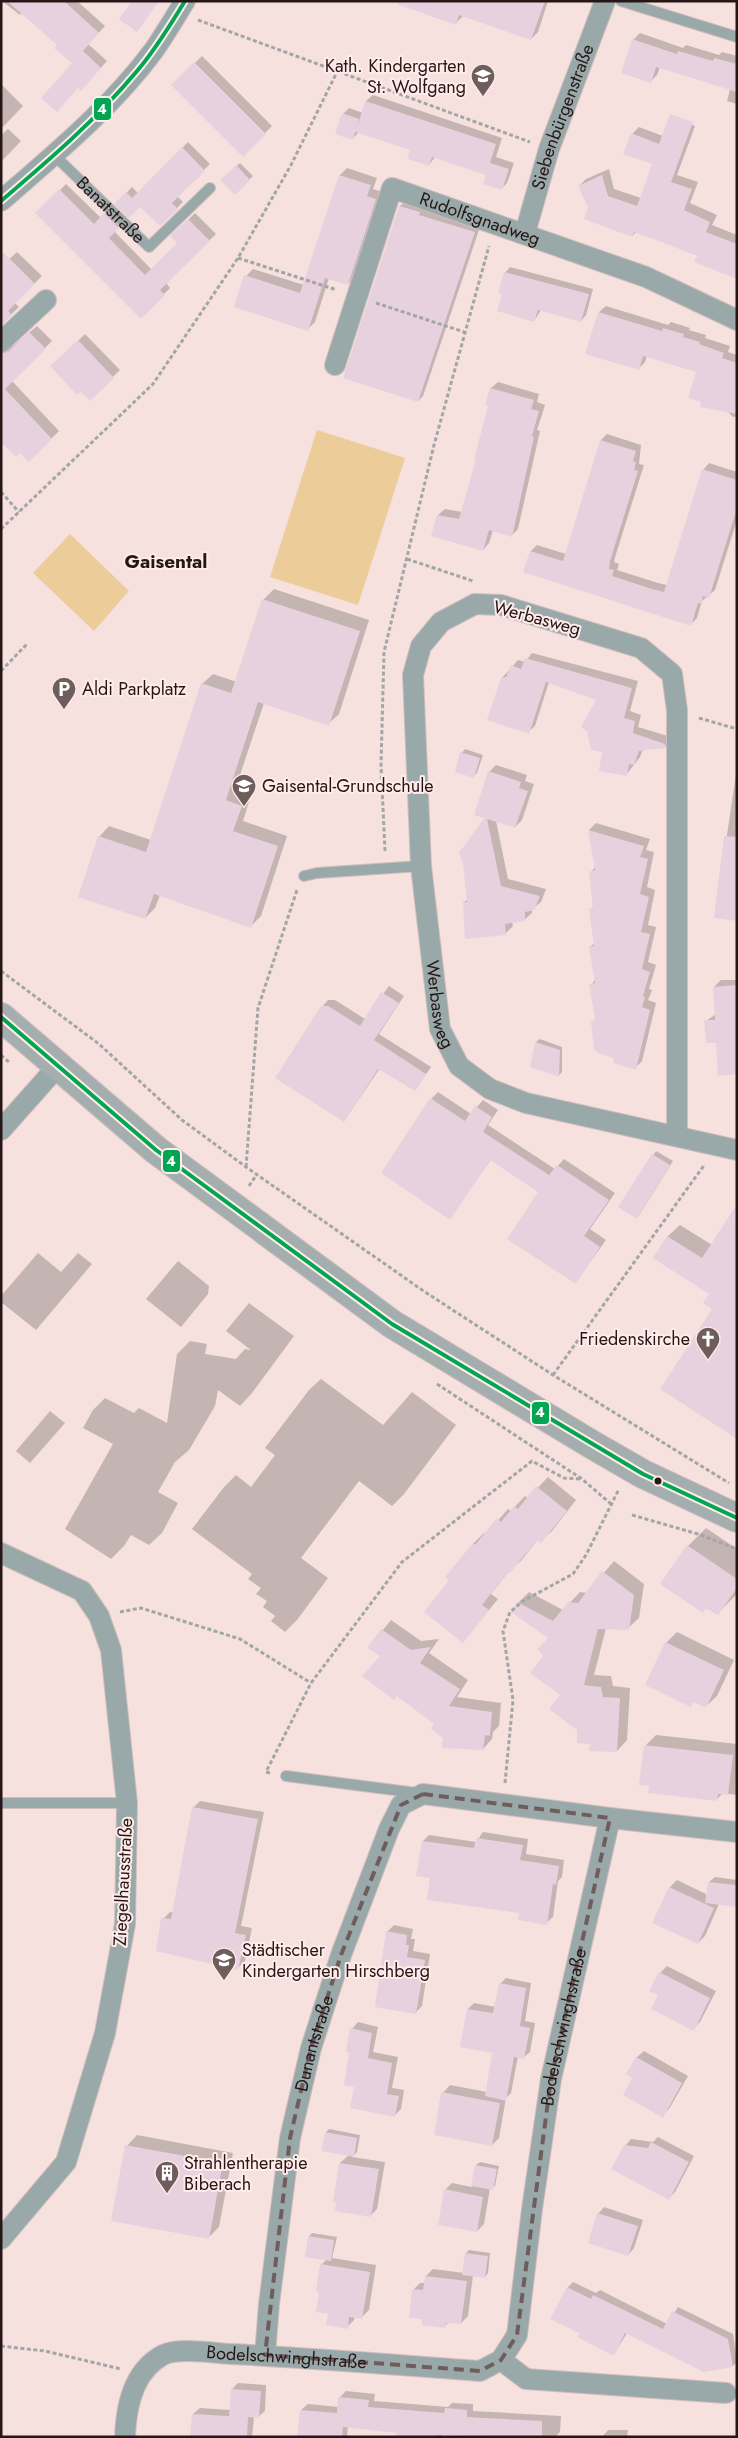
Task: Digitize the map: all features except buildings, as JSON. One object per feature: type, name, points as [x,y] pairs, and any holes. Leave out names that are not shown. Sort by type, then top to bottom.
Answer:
[{"type":"main road","points":[[1,1017],[56,1067],[170,1161],[392,1324],[598,1449],[644,1474],[737,1518]]},
{"type":"street","name":"Siebenbürgenstraße","points":[[525,233],[549,149],[604,1]]},
{"type":"street","points":[[1,200],[54,155],[113,97],[154,50],[183,5]]},
{"type":"street","name":"Rudolfsgnadweg","points":[[335,365],[392,188],[525,233],[646,277],[737,320]]},
{"type":"street","points":[[1,342],[46,300]]},
{"type":"street","name":"Werbasweg","points":[[677,1136],[677,710],[672,674],[641,648],[501,605],[475,604],[441,622],[421,646],[413,675],[421,866],[440,1029],[459,1066],[490,1089],[526,1103],[728,1148]]},
{"type":"street","points":[[1,1130],[56,1067]]},
{"type":"street","name":"Ziegelhausstraße","points":[[1,1553],[82,1591],[99,1616],[111,1650],[127,1803],[125,1924],[105,2033],[66,2162],[1,2240]]},
{"type":"street","points":[[423,1794],[737,1832]]},
{"type":"street","name":"Dunantstraße","points":[[265,2355],[269,2304],[290,2138],[311,2048],[341,1955],[389,1829],[400,1805],[423,1794]]},
{"type":"street","name":"Bodelschwinghstraße","points":[[125,2437],[128,2408],[134,2386],[147,2367],[164,2354],[185,2351],[265,2355],[480,2371],[501,2360],[517,2335],[532,2208],[551,2079],[610,1818]]},
{"type":"street","points":[[501,2360],[526,2379],[726,2393]]},
{"type":"lane","points":[[621,1],[737,37]]},
{"type":"lane","name":"Banatstraße","points":[[54,155],[149,247],[210,188]]},
{"type":"lane","points":[[304,876],[317,872],[421,866]]},
{"type":"lane","points":[[286,1776],[423,1794]]},
{"type":"lane","points":[[1,1803],[127,1803]]},
{"type":"path","points":[[183,5],[197,20],[338,70],[549,149]]},
{"type":"path","points":[[1,529],[20,513],[153,384],[238,258],[291,165],[338,70]]},
{"type":"path","points":[[386,869],[381,765],[384,652],[464,332],[496,224]]},
{"type":"path","points":[[238,258],[357,297]]},
{"type":"path","points":[[393,309],[464,332]]},
{"type":"path","points":[[1,492],[20,513]]},
{"type":"path","points":[[407,559],[473,580],[475,604]]},
{"type":"path","points":[[1,671],[27,644]]},
{"type":"path","points":[[715,723],[737,729]]},
{"type":"path","points":[[246,1167],[258,1008],[297,890],[304,876]]},
{"type":"path","points":[[1,971],[99,1044],[182,1120],[246,1167],[425,1292],[554,1375],[737,1488]]},
{"type":"path","points":[[554,1375],[728,1148]]},
{"type":"path","points":[[479,1413],[582,1479],[611,1504]]},
{"type":"path","points":[[286,1776],[266,1772],[311,1683],[402,1562],[532,1460],[564,1478],[582,1479]]},
{"type":"path","points":[[503,1803],[513,1700],[503,1631],[510,1612],[522,1601],[573,1574],[586,1555],[622,1485]]},
{"type":"path","points":[[632,1515],[698,1534],[737,1549]]},
{"type":"path","points":[[99,1616],[141,1608],[231,1636],[240,1639],[311,1683]]},
{"type":"path","points":[[1,2346],[45,2351],[142,2374]]},
{"type":"highlighted area","points":[[423,1794],[610,1818],[551,2079],[517,2335],[501,2360],[480,2371],[265,2355],[290,2138],[311,2048],[341,1955],[401,1805]]},
{"type":"shaded area","points":[[317,430],[405,458],[358,605],[270,577]]},
{"type":"shaded area","points":[[70,534],[129,591],[94,631],[33,573]]},
{"type":"transit line","name":"4","points":[[1,201],[72,139],[122,89],[150,54],[185,1]]},
{"type":"transit line","name":"4","points":[[1,1017],[156,1150],[392,1324],[643,1474],[737,1518]]},
{"type":"place","name":"Kath. Kindergarten St. Wolfgang","points":[[483,97]]},
{"type":"place","name":"Aldi Parkplatz","points":[[64,710]]},
{"type":"place","name":"Gaisental-Grundschule","points":[[244,807]]},
{"type":"place","name":"Friedenskirche","points":[[708,1360]]},
{"type":"place","name":"Städtischer Kindergarten Hirschberg","points":[[224,1981]]},
{"type":"place","name":"Strahlentherapie Biberach","points":[[167,2194]]},
{"type":"district","name":"Gaisental","points":[[166,561]]}]
